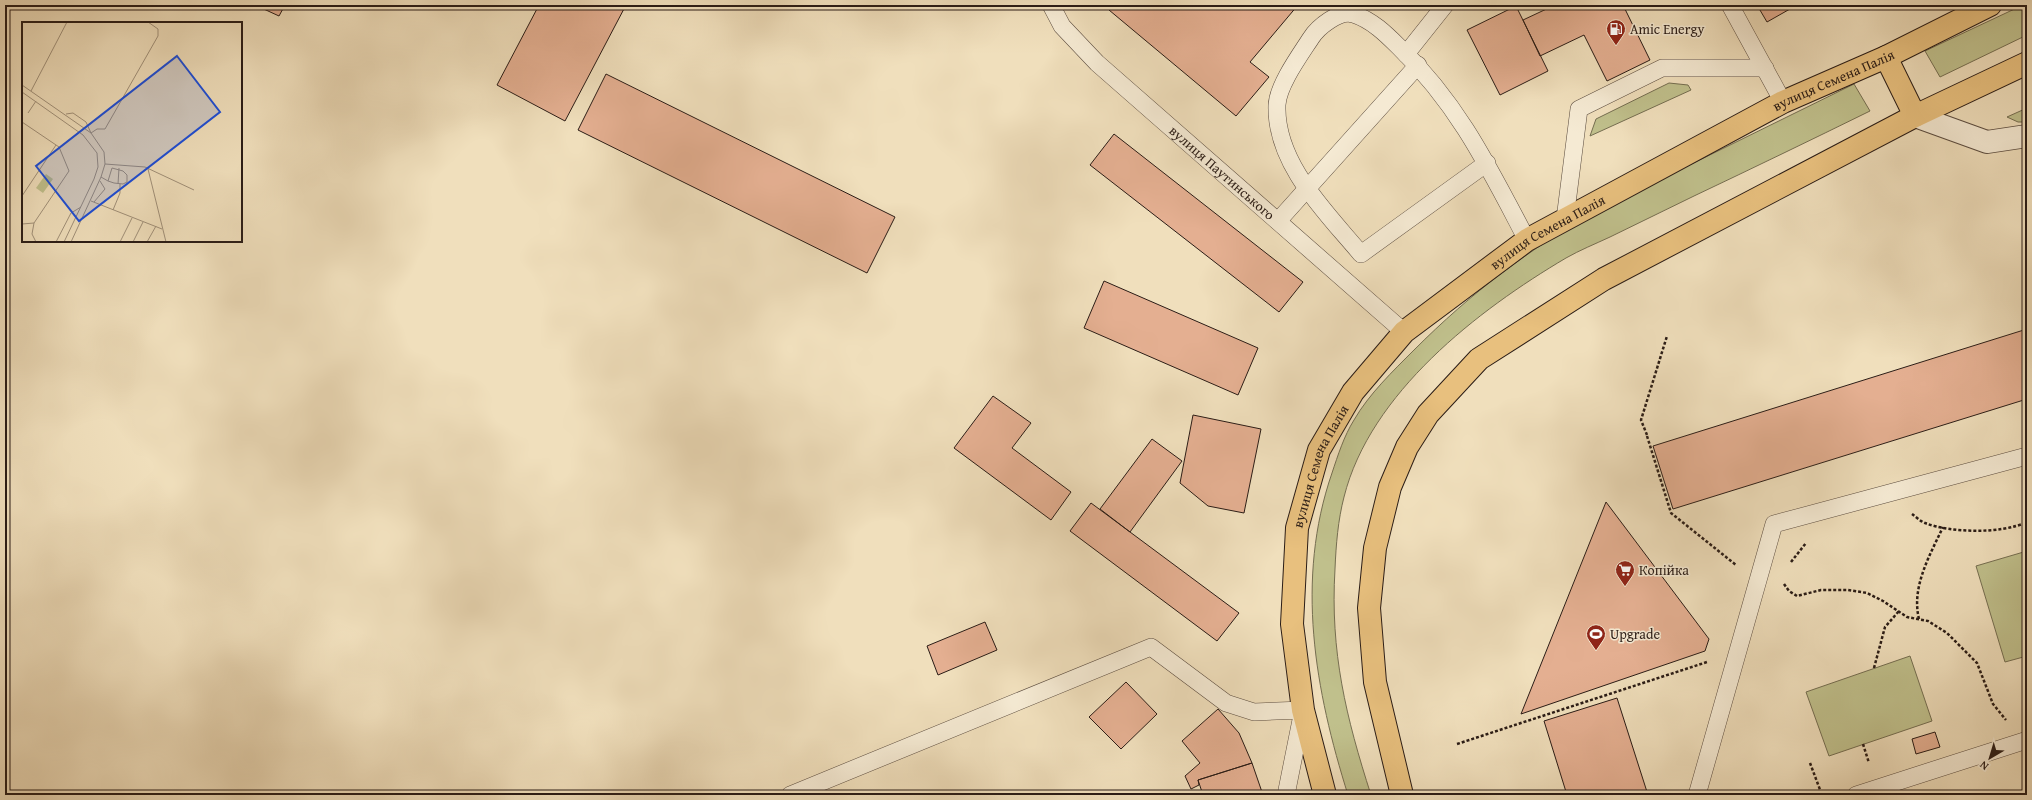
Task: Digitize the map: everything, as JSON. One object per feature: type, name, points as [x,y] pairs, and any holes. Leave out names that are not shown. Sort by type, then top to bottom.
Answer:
[{"type":"main road","name":"вулиця Семена Палія","points":[[1325,795],[1303,710],[1292,624],[1297,528],[1319,450],[1353,392],[1404,332],[1527,240],[1783,102],[1886,57],[1990,5]]},
{"type":"main road","points":[[1886,57],[1915,116]]},
{"type":"main road","points":[[1402,795],[1375,682],[1368,608],[1375,548],[1390,487],[1407,447],[1428,414],[1479,359],[1604,279],[1915,116],[2027,63]]},
{"type":"street","points":[[1915,116],[1987,142],[2027,136]]},
{"type":"lane","name":"вулиця Паутинського","points":[[1051,5],[1062,26],[1097,64],[1404,332]]},
{"type":"lane","points":[[1278,221],[1412,59],[1445,5]]},
{"type":"lane","points":[[1730,5],[1783,102]]},
{"type":"lane","points":[[1487,163],[1362,254],[1306,188],[1282,143],[1277,104],[1284,82],[1312,36],[1332,17],[1352,14],[1378,27],[1412,59],[1452,106],[1487,163],[1527,240]]},
{"type":"lane","points":[[1565,219],[1579,109],[1662,68],[1765,68]]},
{"type":"lane","points":[[1697,795],[1774,524],[2027,456]]},
{"type":"lane","points":[[790,795],[1151,647],[1226,703],[1254,712],[1303,710],[1286,795]]},
{"type":"lane","points":[[1856,795],[2027,740]]},
{"type":"path","points":[[1667,336],[1641,420],[1671,513],[1758,582]]},
{"type":"path","points":[[1906,511],[1924,522],[1963,530],[1995,530],[2027,522]]},
{"type":"path","points":[[1919,619],[1916,609],[1918,587],[1943,526]]},
{"type":"path","points":[[1766,554],[1776,574],[1789,591],[1797,596],[1821,590],[1848,590],[1872,596],[1907,617],[1928,621],[1947,633],[1972,658],[1980,669],[1993,704],[2007,721]]},
{"type":"path","points":[[1874,668],[1880,642],[1886,627],[1898,611]]},
{"type":"path","points":[[1457,744],[1737,652]]},
{"type":"path","points":[[1810,763],[1822,795]]},
{"type":"green space","points":[[2023,5],[2027,5],[2027,35],[1940,77],[1925,51]]},
{"type":"green space","points":[[1669,83],[1688,85],[1691,90],[1590,136],[1596,119]]},
{"type":"green space","points":[[1854,84],[1870,111],[1577,252],[1532,279],[1464,329],[1432,358],[1402,389],[1377,423],[1357,459],[1344,497],[1336,551],[1334,599],[1335,628],[1342,684],[1354,738],[1371,795],[1348,795],[1326,715],[1314,635],[1312,594],[1314,554],[1321,513],[1332,473],[1347,432],[1360,410],[1374,392],[1414,350],[1457,309],[1502,273],[1572,225],[1598,210]]},
{"type":"green space","points":[[2027,108],[2027,122],[2018,122],[2007,117]]},
{"type":"green space","points":[[2027,551],[2027,656],[2005,662],[1976,566]]},
{"type":"green space","points":[[1910,656],[1932,721],[1829,756],[1806,692]]},
{"type":"building","points":[[255,5],[285,5],[279,16]]},
{"type":"building","points":[[539,5],[626,5],[565,121],[497,85]]},
{"type":"building","points":[[1110,5],[1298,5],[1250,62],[1269,77],[1236,116],[1109,10]]},
{"type":"building","name":"Amic Energy","points":[[1555,5],[1623,5],[1650,60],[1607,81],[1584,35],[1540,56],[1523,20]]},
{"type":"building","points":[[1757,5],[1797,5],[1767,22]]},
{"type":"building","points":[[1516,6],[1548,71],[1500,95],[1467,30]]},
{"type":"building","points":[[606,74],[895,217],[867,273],[578,130]]},
{"type":"building","points":[[1114,134],[1303,282],[1279,312],[1090,165]]},
{"type":"building","points":[[1104,281],[1258,348],[1238,395],[1084,328]]},
{"type":"building","points":[[2027,329],[2027,399],[1673,509],[1653,446]]},
{"type":"building","points":[[993,396],[1031,423],[1012,448],[1071,492],[1051,520],[954,448]]},
{"type":"building","points":[[1193,415],[1261,429],[1244,513],[1208,506],[1180,483]]},
{"type":"building","points":[[1152,439],[1182,461],[1130,532],[1100,509]]},
{"type":"building","points":[[1606,502],[1709,639],[1705,651],[1521,714]]},
{"type":"building","points":[[1091,503],[1239,613],[1217,641],[1070,531]]},
{"type":"building","points":[[985,622],[997,650],[938,675],[927,646]]},
{"type":"building","points":[[1126,682],[1157,714],[1121,749],[1089,717]]},
{"type":"building","points":[[1617,698],[1648,795],[1567,795],[1544,721]]},
{"type":"building","points":[[1218,709],[1239,733],[1252,763],[1198,780],[1199,785],[1191,789],[1185,776],[1200,763],[1182,741]]},
{"type":"building","points":[[1935,732],[1940,747],[1916,754],[1912,739]]},
{"type":"building","points":[[1252,763],[1263,795],[1203,795],[1198,780]]},
{"type":"place","name":"Amic Energy","points":[[1616,46]]},
{"type":"place","name":"Копійка","points":[[1625,587]]},
{"type":"place","name":"Upgrade","points":[[1596,651]]}]
